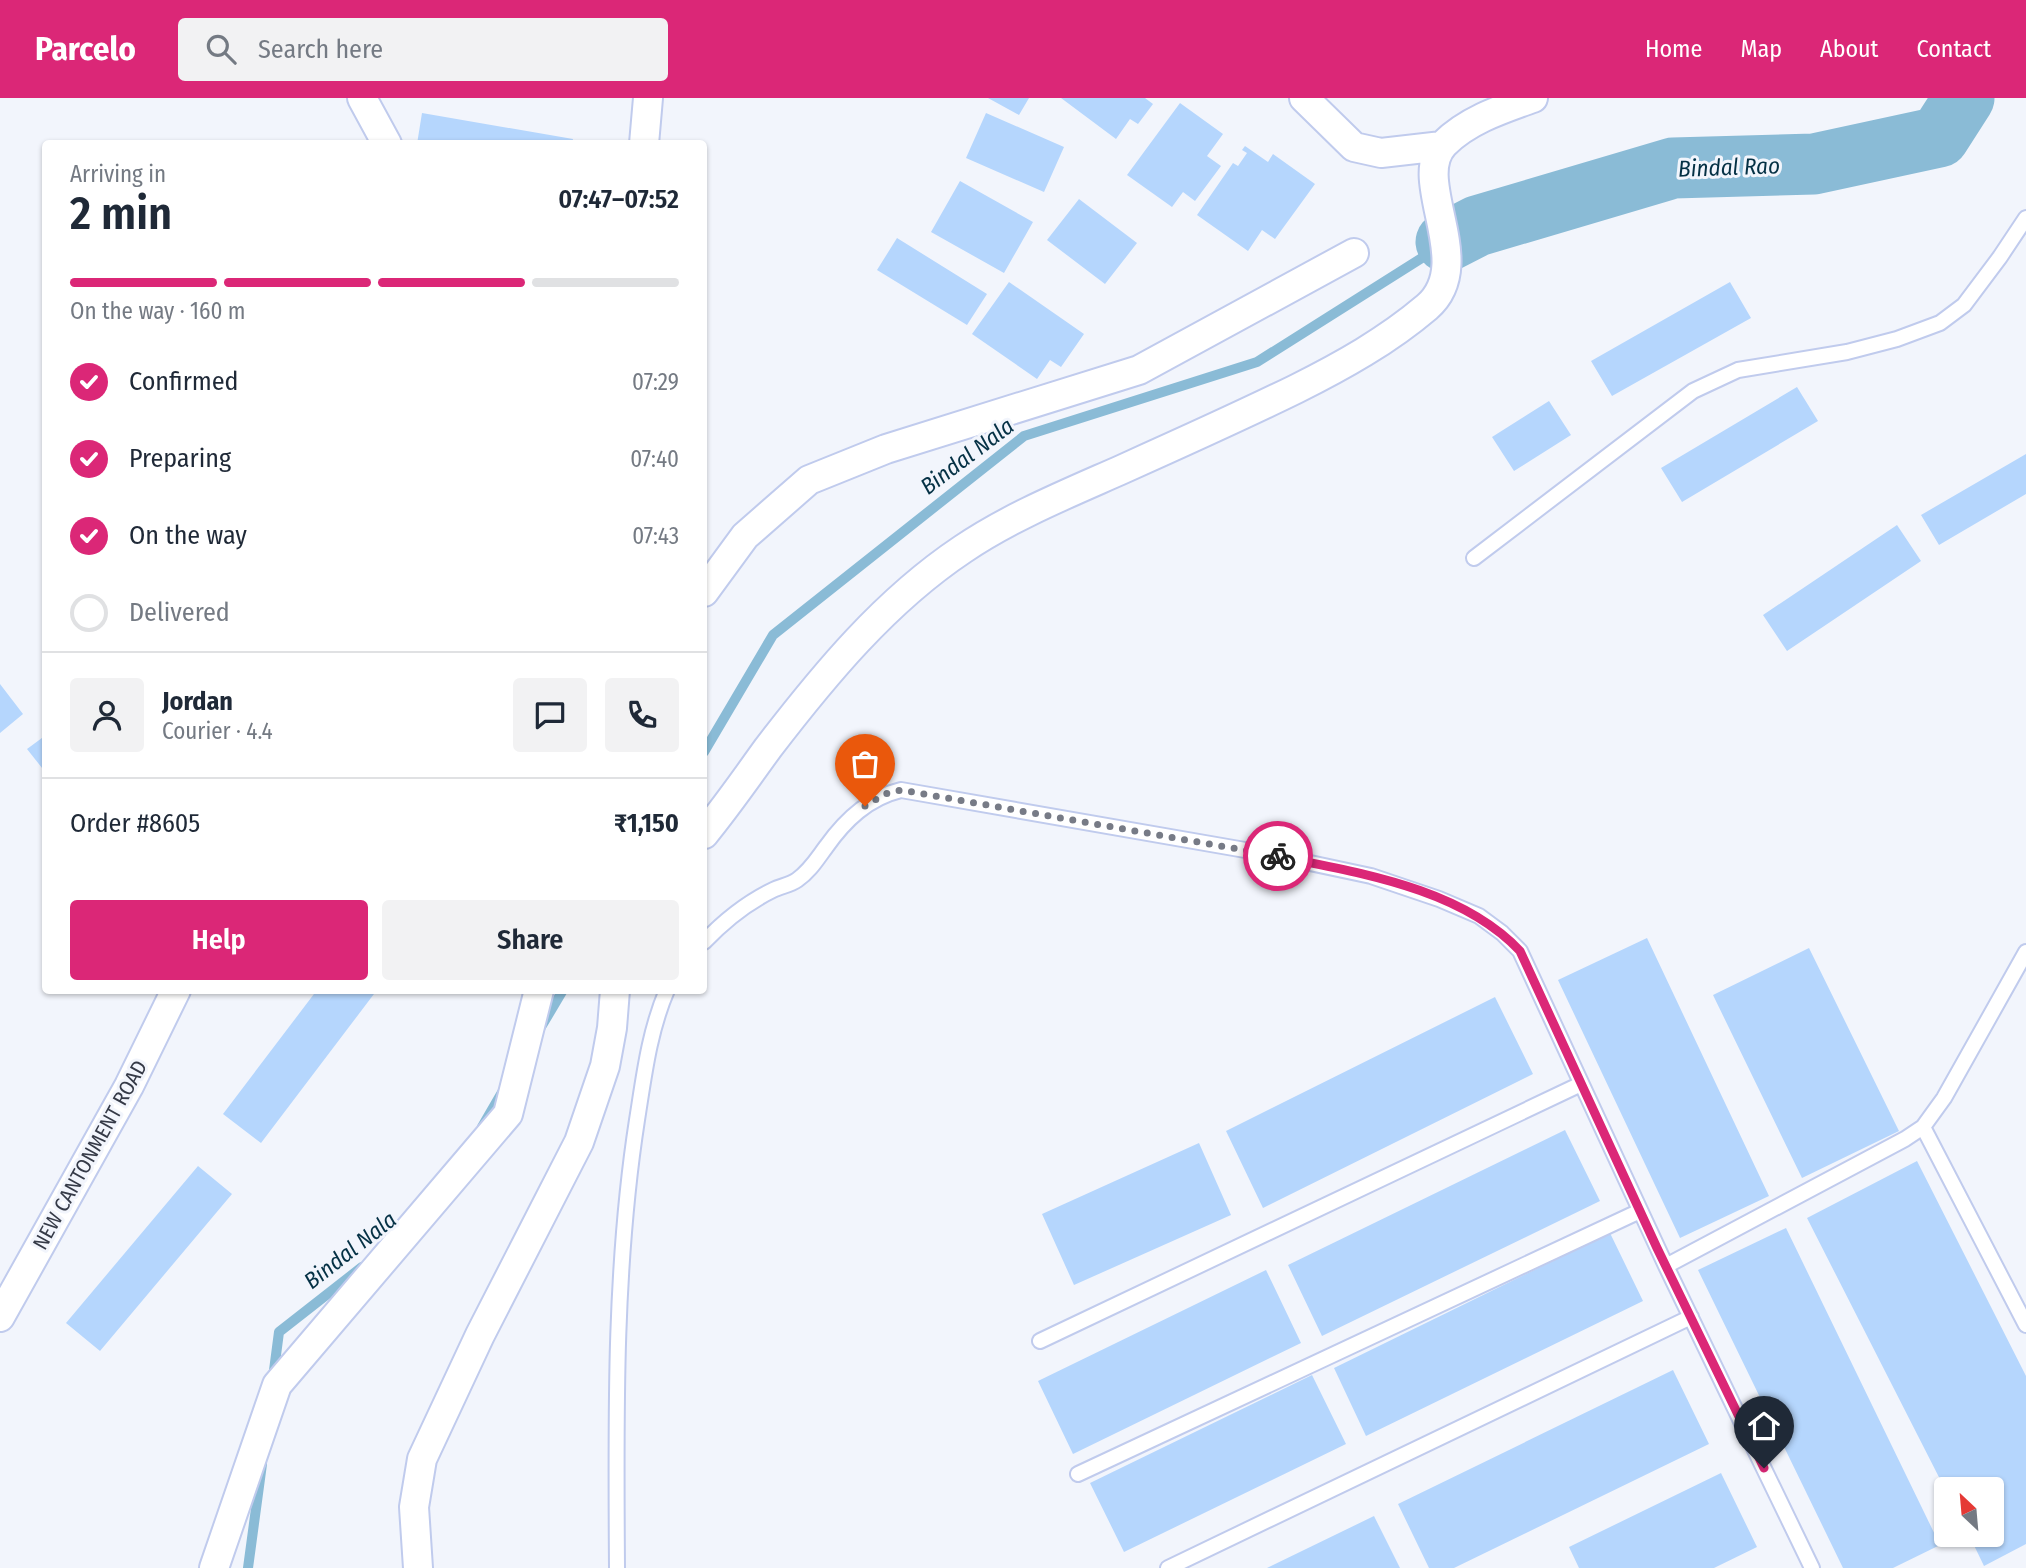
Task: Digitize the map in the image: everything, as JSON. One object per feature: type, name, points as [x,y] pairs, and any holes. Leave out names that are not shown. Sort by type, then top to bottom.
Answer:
[{"type":"street","points":[[362,98],[385,140]]},
{"type":"street","points":[[644,140],[648,98]]},
{"type":"street","points":[[1304,98],[1354,148],[1437,157],[1470,124],[1533,98]]},
{"type":"street","points":[[707,830],[819,684],[891,606],[963,549],[1052,500],[1267,403],[1353,360],[1410,322],[1431,304],[1444,282],[1448,262],[1437,157]]},
{"type":"street","points":[[707,588],[744,536],[809,480],[886,449],[1139,370],[1354,253]]},
{"type":"street","name":"NEW CANTONMENT ROAD","points":[[0,1317],[129,1086],[174,994]]},
{"type":"street","points":[[214,1568],[277,1385],[509,1114],[539,994]]},
{"type":"street","points":[[418,1568],[414,1507],[422,1459],[480,1335],[579,1142],[605,1066],[615,994]]},
{"type":"lane","points":[[1474,558],[1693,390],[1738,370],[1847,352],[1897,339],[1940,323],[1964,305],[2026,218]]},
{"type":"lane","points":[[707,939],[748,904],[796,881],[814,865],[844,823],[865,806],[885,794],[901,790],[1280,857],[1371,876],[1449,903],[1487,922],[1520,951],[1666,1266],[1812,1568]]},
{"type":"lane","points":[[1666,1266],[1923,1127],[1944,1098],[2026,952]]},
{"type":"lane","points":[[617,1568],[619,1284],[628,1180],[648,1051],[658,1010],[665,994]]},
{"type":"lane","points":[[1040,1341],[1581,1084]]},
{"type":"lane","points":[[1923,1127],[2026,1325]]},
{"type":"lane","points":[[1078,1474],[1640,1211]]},
{"type":"lane","points":[[1168,1568],[1691,1317]]},
{"type":"building","points":[[988,98],[1029,98],[1019,115]]},
{"type":"building","points":[[1061,98],[1145,98],[1153,104],[1138,124],[1130,119],[1116,139]]},
{"type":"building","points":[[1180,103],[1223,134],[1207,156],[1221,166],[1195,201],[1183,192],[1172,207],[1127,175]]},
{"type":"building","points":[[422,113],[573,139],[573,140],[418,140]]},
{"type":"building","points":[[986,113],[1064,147],[1044,192],[966,158]]},
{"type":"building","points":[[1245,146],[1268,162],[1273,154],[1315,184],[1275,239],[1262,230],[1248,251],[1197,215],[1233,163],[1238,166],[1247,153],[1242,150]]},
{"type":"building","points":[[960,181],[1033,222],[1004,273],[931,232]]},
{"type":"building","points":[[1079,199],[1137,243],[1105,284],[1047,240]]},
{"type":"building","points":[[897,238],[987,294],[967,325],[877,270]]},
{"type":"building","points":[[1009,282],[1084,334],[1061,367],[1050,360],[1037,379],[972,334]]},
{"type":"building","points":[[1730,282],[1751,318],[1612,396],[1591,361]]},
{"type":"building","points":[[1797,387],[1818,421],[1682,502],[1661,468]]},
{"type":"building","points":[[1549,401],[1571,435],[1514,471],[1492,437]]},
{"type":"building","points":[[2026,454],[2026,494],[1939,545],[1921,515]]},
{"type":"building","points":[[1897,525],[1921,561],[1787,651],[1763,615]]},
{"type":"building","points":[[0,684],[23,714],[0,733]]},
{"type":"building","points":[[42,738],[42,768],[27,749]]},
{"type":"building","points":[[1647,938],[1769,1196],[1680,1238],[1558,980]]},
{"type":"building","points":[[1809,948],[1899,1131],[1802,1178],[1713,995]]},
{"type":"building","points":[[314,994],[374,994],[261,1143],[223,1114]]},
{"type":"building","points":[[1495,997],[1533,1074],[1263,1208],[1226,1131]]},
{"type":"building","points":[[1565,1130],[1600,1201],[1322,1336],[1288,1265]]},
{"type":"building","points":[[1199,1143],[1231,1215],[1074,1285],[1042,1214]]},
{"type":"building","points":[[1917,1161],[2026,1376],[2026,1544],[1984,1566],[1975,1547],[2004,1547],[2004,1477],[1939,1477],[1807,1218]]},
{"type":"building","points":[[198,1166],[232,1194],[100,1351],[66,1323]]},
{"type":"building","points":[[1786,1228],[1934,1533],[1936,1547],[1893,1568],[1843,1568],[1698,1270]]},
{"type":"building","points":[[1610,1233],[1643,1301],[1366,1436],[1334,1368]]},
{"type":"building","points":[[1266,1270],[1301,1343],[1073,1454],[1038,1381]]},
{"type":"building","points":[[1673,1370],[1709,1444],[1454,1568],[1429,1568],[1398,1504]]},
{"type":"building","points":[[1312,1375],[1346,1444],[1124,1552],[1090,1483]]},
{"type":"building","points":[[1721,1473],[1757,1547],[1714,1568],[1579,1568],[1569,1547]]},
{"type":"building","points":[[1374,1516],[1400,1568],[1267,1568]]},
{"type":"waterway","name":"Bindal Rao","points":[[1446,242],[1477,226],[1673,168],[1814,164],[1939,137],[1964,98]]},
{"type":"waterway","name":"Bindal Nala","points":[[707,747],[773,635],[1024,436],[1257,362],[1444,244]]},
{"type":"waterway","name":"Bindal Nala","points":[[541,1027],[561,994]]},
{"type":"waterway","name":"Bindal Nala","points":[[482,1127],[504,1089]]},
{"type":"waterway","name":"Bindal Nala","points":[[273,1378],[279,1332],[362,1267]]},
{"type":"waterway","name":"Bindal Nala","points":[[248,1568],[262,1464]]},
{"type":"way so far","points":[[865,806],[885,794],[901,790],[1278,856]]},
{"type":"route","points":[[1278,856],[1371,876],[1439,899],[1479,916],[1520,951],[1657,1248],[1764,1468]]}]
